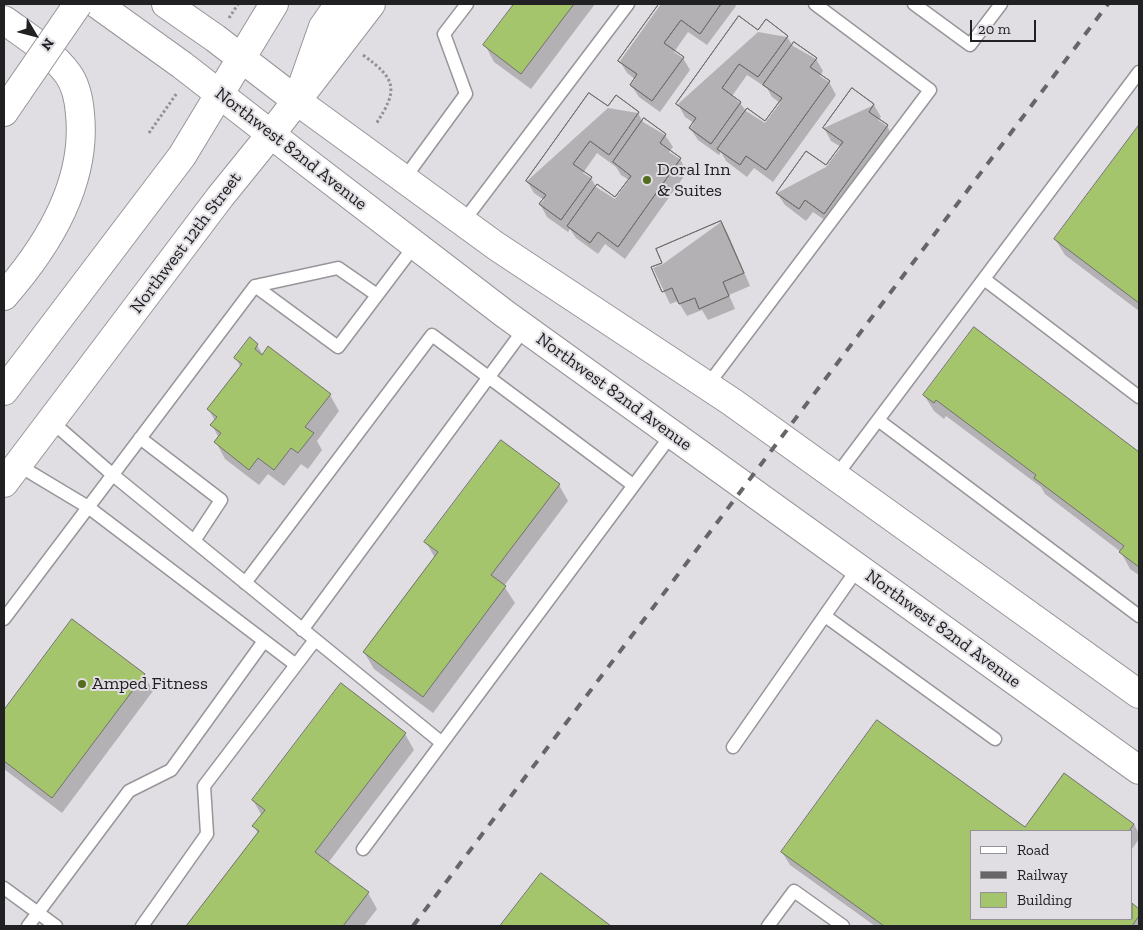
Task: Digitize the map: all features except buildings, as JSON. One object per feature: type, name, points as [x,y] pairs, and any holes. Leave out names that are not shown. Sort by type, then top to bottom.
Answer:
[{"type":"main road","points":[[4,112],[78,4]]},
{"type":"main road","name":"Northwest 82nd Avenue","points":[[97,4],[182,65],[525,328],[1139,770]]},
{"type":"main road","points":[[166,4],[241,57],[296,101],[463,222],[530,269],[707,386],[836,476],[1139,694]]},
{"type":"main road","points":[[4,392],[182,156],[274,4]]},
{"type":"main road","points":[[296,101],[323,26],[339,4]]},
{"type":"main road","name":"Northwest 12th Street","points":[[11,474],[220,197],[371,4]]},
{"type":"main road","points":[[4,20],[42,48],[69,75],[79,106],[82,135],[76,172],[55,225],[32,261],[4,296]]},
{"type":"lane","points":[[404,179],[466,94],[444,34],[467,4]]},
{"type":"lane","points":[[463,222],[628,4]]},
{"type":"lane","points":[[707,386],[930,90],[815,4]]},
{"type":"lane","points":[[918,5],[970,45],[1001,4]]},
{"type":"lane","points":[[836,476],[1139,72]]},
{"type":"lane","points":[[255,286],[338,347],[415,245]]},
{"type":"lane","points":[[4,619],[255,286],[338,268],[377,295]]},
{"type":"lane","points":[[984,279],[1139,397]]},
{"type":"lane","points":[[302,630],[525,328]]},
{"type":"lane","points":[[245,583],[432,335],[490,376],[633,485]]},
{"type":"lane","points":[[878,420],[1139,616]]},
{"type":"lane","points":[[51,421],[113,475],[442,743]]},
{"type":"lane","points":[[363,849],[672,434]]},
{"type":"lane","points":[[140,438],[221,500],[194,541]]},
{"type":"lane","points":[[11,474],[88,507],[296,665]]},
{"type":"lane","points":[[733,747],[858,568]]},
{"type":"lane","points":[[825,616],[995,739]]},
{"type":"lane","points":[[142,926],[207,834],[204,786],[315,640]]},
{"type":"lane","points":[[28,926],[129,791],[172,770],[264,641]]},
{"type":"lane","points":[[4,888],[56,926]]},
{"type":"lane","points":[[768,926],[794,891],[843,926]]},
{"type":"path","points":[[235,10],[238,4]]},
{"type":"path","points":[[363,55],[381,69],[389,78],[392,87],[386,110],[376,124]]},
{"type":"path","points":[[149,133],[176,95]]},
{"type":"railway","points":[[413,926],[1108,4]]},
{"type":"place","name":"Doral Inn & Suites","points":[[647,180]]},
{"type":"place","name":"Amped Fitness","points":[[82,684]]}]
